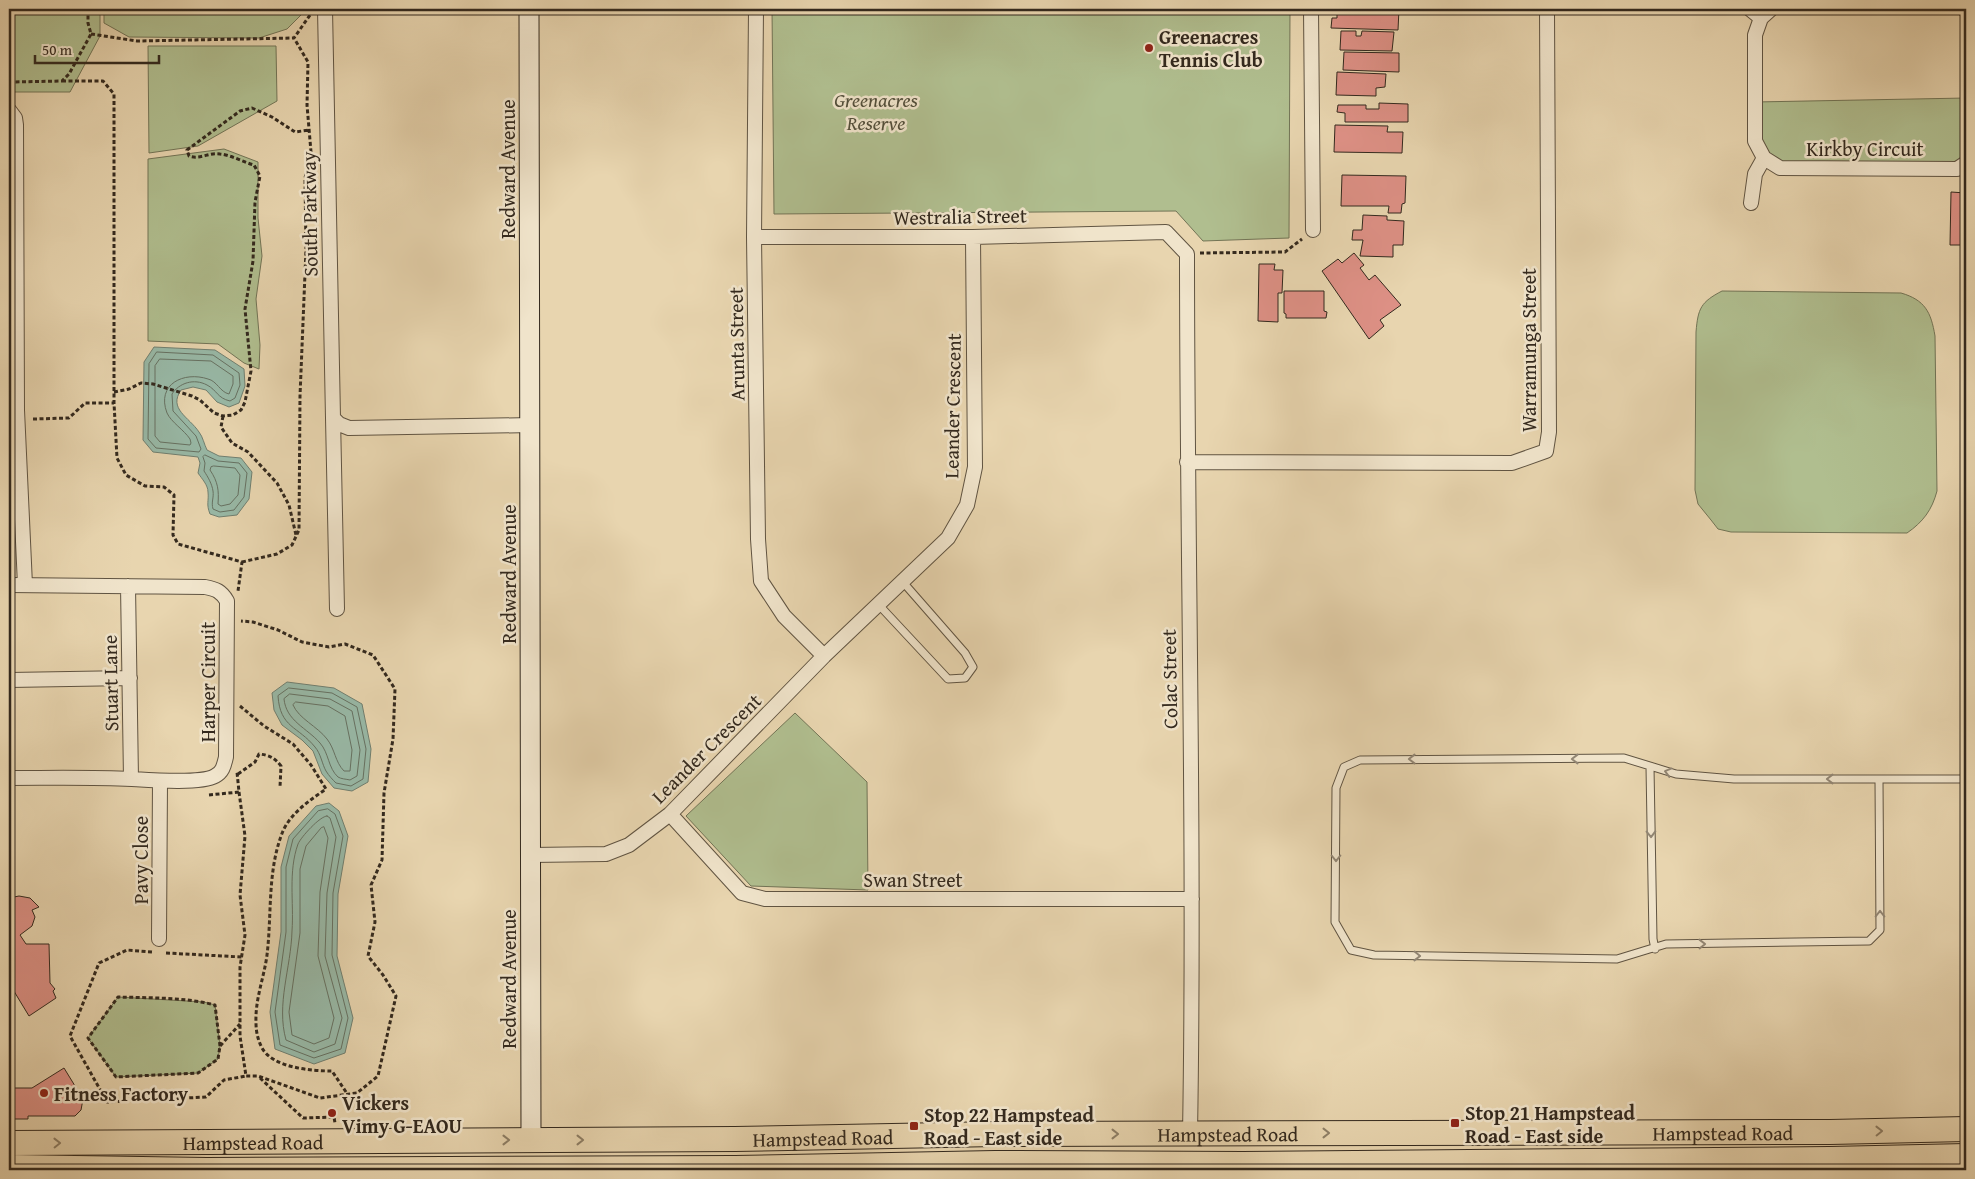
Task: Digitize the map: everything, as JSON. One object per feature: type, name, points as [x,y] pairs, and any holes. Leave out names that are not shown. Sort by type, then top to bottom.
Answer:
[{"type":"highway","name":"Hampstead Road","points":[[9,1143],[734,1139],[996,1134],[1549,1131],[1830,1132],[1966,1129]]},
{"type":"highway","points":[[1549,1131],[1550,1166]]},
{"type":"highway","points":[[1830,1132],[1830,1165]]},
{"type":"highway","points":[[995,1167],[996,1134]]},
{"type":"highway","points":[[1190,1134],[1190,1163]]},
{"type":"highway","points":[[1242,1134],[1243,1167]]},
{"type":"highway","points":[[734,1139],[735,1169]]},
{"type":"highway","points":[[482,1140],[483,1170]]},
{"type":"highway","points":[[531,1140],[531,1168]]},
{"type":"highway","points":[[207,1141],[207,1170]]},
{"type":"highway","name":"Hampstead Road","points":[[9,1167],[207,1170],[483,1170],[531,1168],[995,1167],[1190,1163],[1243,1167],[1830,1165],[1966,1156]]},
{"type":"street","name":"Redward Avenue","points":[[529,9],[531,1140]]},
{"type":"street","name":"Arunta Street","points":[[756,9],[754,237],[758,539],[761,581],[784,616],[824,656]]},
{"type":"street","points":[[1311,9],[1313,230]]},
{"type":"street","name":"Warramunga Street","points":[[1187,462],[1512,463],[1546,451],[1549,432],[1547,9]]},
{"type":"street","points":[[1750,9],[1766,13],[1755,35],[1755,141],[1764,158],[1755,174],[1751,203]]},
{"type":"street","name":"South Parkway","points":[[325,10],[337,609]]},
{"type":"street","points":[[9,110],[15,118],[16,125],[13,410],[25,584]]},
{"type":"street","name":"Kirkby Circuit","points":[[1764,158],[1780,168],[1957,169],[1966,163]]},
{"type":"street","name":"Westralia Street","points":[[754,237],[972,237],[1166,232],[1187,254]]},
{"type":"street","name":"Leander Crescent","points":[[531,855],[606,854],[629,845],[670,814],[824,656],[948,538],[967,505],[975,467],[972,237]]},
{"type":"street","name":"Colac Street","points":[[1187,254],[1187,462],[1192,899],[1190,1134]]},
{"type":"street","points":[[333,418],[338,424],[349,428],[531,426]]},
{"type":"street","name":"Harper Circuit","points":[[9,585],[205,587],[216,589],[223,593],[228,601],[226,757],[224,768],[216,776],[160,781],[9,778]]},
{"type":"street","name":"Stuart Lane","points":[[128,586],[132,779]]},
{"type":"street","points":[[9,680],[130,678]]},
{"type":"street","name":"Pavy Close","points":[[159,939],[160,781]]},
{"type":"street","name":"Swan Street","points":[[670,814],[742,893],[765,899],[1192,899]]},
{"type":"lane","points":[[878,604],[948,679],[965,678],[973,667],[965,653],[902,581]]},
{"type":"lane","points":[[1879,780],[1880,930],[1868,941],[1666,944],[1617,959],[1374,955],[1351,950],[1335,922],[1336,788],[1344,767],[1360,760],[1624,758],[1676,774],[1734,779],[1966,779]]},
{"type":"lane","points":[[1650,767],[1654,949]]},
{"type":"path","points":[[62,81],[69,74],[91,34],[88,23],[88,9]]},
{"type":"path","points":[[294,38],[312,12],[325,10]]},
{"type":"path","points":[[91,34],[137,41],[294,38]]},
{"type":"path","points":[[9,82],[103,81],[114,94],[114,403],[117,458],[126,475],[145,486],[164,487],[174,495],[173,535],[178,544],[242,562],[277,554],[292,545],[299,530],[300,396],[306,250],[305,178],[311,152],[307,105],[308,62],[294,38]]},
{"type":"path","points":[[114,392],[128,389],[141,383],[153,384],[192,396],[200,400],[214,413],[223,416],[233,415],[240,410],[245,402],[251,371],[245,309],[253,261],[253,226],[260,176],[254,165],[219,153],[195,158],[189,156],[187,150],[240,111],[252,108],[266,114],[295,132],[309,130]]},
{"type":"path","points":[[1187,254],[1285,252],[1313,230]]},
{"type":"path","points":[[33,419],[69,418],[85,403],[114,403]]},
{"type":"path","points":[[223,416],[222,427],[232,443],[248,452],[277,483],[290,505],[296,535]]},
{"type":"path","points":[[237,596],[242,562]]},
{"type":"path","points":[[236,621],[253,622],[278,630],[302,642],[329,647],[345,644],[373,655],[395,688],[393,739],[384,793],[382,860],[370,885],[375,922],[368,956],[396,996],[378,1076],[357,1093],[320,1098],[258,1076],[246,1076],[224,1080],[206,1097],[107,1102],[70,1036],[99,963],[127,950],[242,956]]},
{"type":"path","points":[[235,711],[235,702],[264,726],[293,744],[311,765],[326,789],[296,813],[284,829],[276,854],[267,955],[264,976],[257,998],[257,1036],[263,1050],[276,1060],[293,1068],[332,1072],[348,1094]]},
{"type":"path","points":[[237,775],[255,762],[259,754],[262,754],[274,758],[281,766],[280,788]]},
{"type":"path","points":[[236,767],[245,836],[240,895],[245,935],[242,956],[240,1036],[246,1076]]},
{"type":"path","points":[[202,795],[239,792]]},
{"type":"path","points":[[220,1046],[215,1005],[204,1002],[118,996],[88,1038],[116,1077],[198,1073],[218,1059],[220,1046],[240,1024]]},
{"type":"path","points":[[258,1076],[303,1118],[334,1117],[335,1125]]},
{"type":"green space","points":[[9,9],[100,9],[100,36],[70,92],[9,92]]},
{"type":"green space","points":[[104,9],[305,9],[305,11],[287,29],[259,38],[129,37],[104,23]]},
{"type":"green space","name":"Greenacres Reserve","points":[[772,9],[1290,9],[1289,238],[1203,241],[1176,211],[774,214]]},
{"type":"green space","points":[[148,46],[276,46],[277,101],[198,146],[149,153]]},
{"type":"green space","points":[[1966,98],[1966,163],[1780,168],[1764,158],[1755,102]]},
{"type":"green space","points":[[224,149],[258,162],[258,218],[262,256],[256,299],[260,345],[259,369],[244,363],[218,344],[148,341],[148,159]]},
{"type":"green space","points":[[1722,291],[1901,293],[1916,299],[1926,308],[1935,336],[1937,491],[1930,510],[1913,529],[1907,533],[1731,532],[1718,529],[1698,504],[1695,490],[1696,332],[1698,317],[1705,302]]},
{"type":"green space","points":[[795,713],[867,782],[868,890],[751,886],[686,816]]},
{"type":"green space","points":[[118,997],[204,1002],[215,1005],[220,1046],[218,1059],[198,1073],[116,1077],[88,1038]]},
{"type":"water","points":[[154,347],[215,350],[244,369],[245,386],[239,403],[229,407],[217,402],[206,390],[193,387],[181,390],[177,402],[178,408],[200,434],[207,450],[219,456],[241,458],[252,472],[249,499],[237,515],[219,517],[210,514],[208,489],[198,473],[200,463],[198,457],[153,452],[143,440],[144,362]]},
{"type":"water","points":[[287,682],[334,688],[362,704],[371,749],[368,782],[352,791],[334,788],[322,774],[313,751],[282,725],[274,710],[272,693]]},
{"type":"water","points":[[329,803],[339,811],[348,836],[338,894],[337,956],[353,1018],[345,1053],[314,1064],[275,1049],[270,1012],[281,932],[281,867],[289,836],[316,806]]},
{"type":"building","points":[[1337,9],[1399,9],[1398,30],[1331,28],[1332,18],[1337,18]]},
{"type":"building","points":[[1341,31],[1356,31],[1356,36],[1361,36],[1362,31],[1394,32],[1392,51],[1340,50]]},
{"type":"building","points":[[1344,52],[1399,53],[1399,72],[1343,70]]},
{"type":"building","points":[[1337,72],[1386,74],[1385,87],[1376,88],[1376,96],[1336,95]]},
{"type":"building","points":[[1379,103],[1408,104],[1408,122],[1345,122],[1345,113],[1337,112],[1338,105],[1366,105],[1366,109],[1379,109]]},
{"type":"building","points":[[1335,125],[1388,126],[1387,132],[1403,132],[1402,153],[1334,152]]},
{"type":"building","points":[[1342,175],[1406,176],[1405,203],[1402,204],[1401,213],[1388,213],[1389,206],[1341,206]]},
{"type":"building","points":[[1951,192],[1966,193],[1966,245],[1950,245]]},
{"type":"building","points":[[1363,215],[1387,216],[1387,220],[1404,221],[1403,245],[1393,245],[1393,257],[1360,256],[1363,240],[1352,240],[1353,230],[1362,230]]},
{"type":"building","points":[[1354,253],[1364,265],[1360,268],[1369,280],[1375,275],[1401,305],[1380,320],[1384,326],[1369,339],[1322,271],[1338,259],[1342,263]]},
{"type":"building","points":[[1259,264],[1275,264],[1274,270],[1283,270],[1282,293],[1278,293],[1278,322],[1258,321]]},
{"type":"building","points":[[1284,291],[1324,291],[1326,318],[1286,318],[1284,313]]},
{"type":"building","points":[[19,896],[30,898],[39,907],[32,910],[35,917],[32,926],[20,935],[26,944],[49,944],[50,983],[55,989],[53,991],[56,998],[29,1016],[9,983],[9,898]]},
{"type":"building","name":"Fitness Factory","points":[[64,1068],[83,1099],[81,1110],[75,1116],[28,1116],[28,1119],[9,1119],[9,1088],[32,1088]]},
{"type":"place","name":"Greenacres Tennis Club","points":[[1149,48]]},
{"type":"place","name":"Fitness Factory","points":[[44,1093]]},
{"type":"place","name":"Vickers Vimy G-EAOU","points":[[332,1113]]},
{"type":"place","name":"Stop 21 Hampstead Road - East side","points":[[1455,1123]]},
{"type":"place","name":"Stop 22 Hampstead Road - East side","points":[[914,1126]]}]
